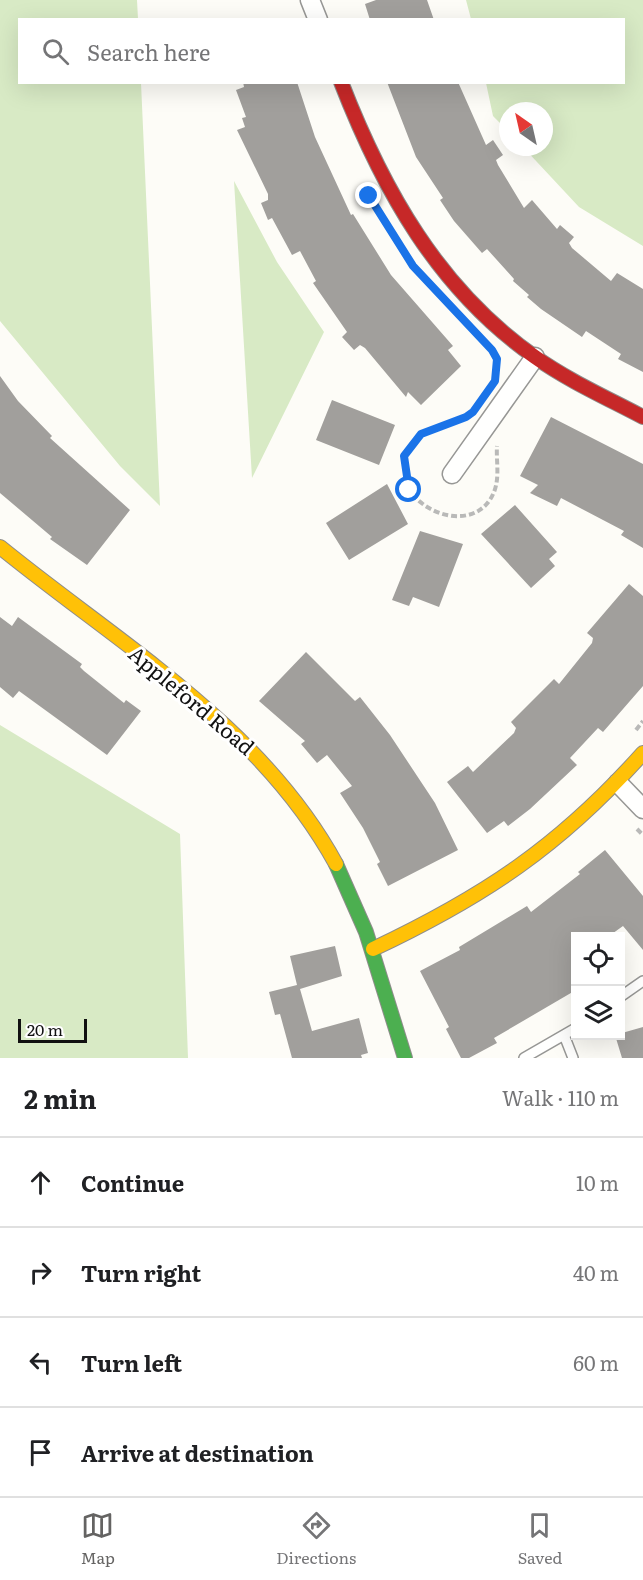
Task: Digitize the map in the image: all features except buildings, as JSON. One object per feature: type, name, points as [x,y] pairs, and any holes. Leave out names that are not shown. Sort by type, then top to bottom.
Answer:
[{"type":"street","points":[[310,0],[317,18]]},
{"type":"street","points":[[342,84],[374,164],[404,220],[427,253],[484,315],[534,357],[643,417]]},
{"type":"street","points":[[452,474],[534,357]]},
{"type":"street","name":"Appleford Road","points":[[0,547],[235,732],[306,816],[347,888],[373,949],[405,1058]]},
{"type":"street","points":[[373,949],[463,905],[510,876],[555,842],[618,783],[643,753]]},
{"type":"street","points":[[618,783],[643,809]]},
{"type":"lane","points":[[625,995],[643,981]]},
{"type":"lane","points":[[524,1058],[571,1031]]},
{"type":"lane","points":[[564,1035],[573,1058]]},
{"type":"path","points":[[492,350],[497,359],[495,381]]},
{"type":"path","points":[[473,412],[466,417],[421,434],[412,442],[404,456],[409,490],[428,509],[438,514],[453,517],[484,507],[495,489],[498,441]]},
{"type":"green space","points":[[0,0],[137,0],[138,18],[18,18],[18,84],[141,84],[160,506],[120,466],[0,321]]},
{"type":"green space","points":[[466,0],[643,0],[643,246],[579,207],[531,156],[553,156],[553,102],[499,102],[499,122],[493,116],[486,84],[625,84],[625,18],[471,18]]},
{"type":"green space","points":[[234,181],[277,262],[324,332],[252,478]]},
{"type":"green space","points":[[0,725],[180,834],[188,1058],[0,1058]]},
{"type":"traffic: fast","points":[[336,864],[366,932],[405,1058]]},
{"type":"traffic: slow","points":[[0,547],[139,654],[228,729],[269,770],[305,815],[336,864]]},
{"type":"traffic: slow","points":[[373,949],[451,909],[519,866],[582,815],[643,753]]},
{"type":"traffic: jam","points":[[342,84],[375,161],[395,199],[442,269],[470,301],[501,330],[548,366],[643,417]]},
{"type":"route","points":[[369,196],[413,266],[429,286],[492,350],[497,359],[498,370],[495,381],[473,412],[466,417],[421,434],[412,442],[404,456],[409,490]]}]
